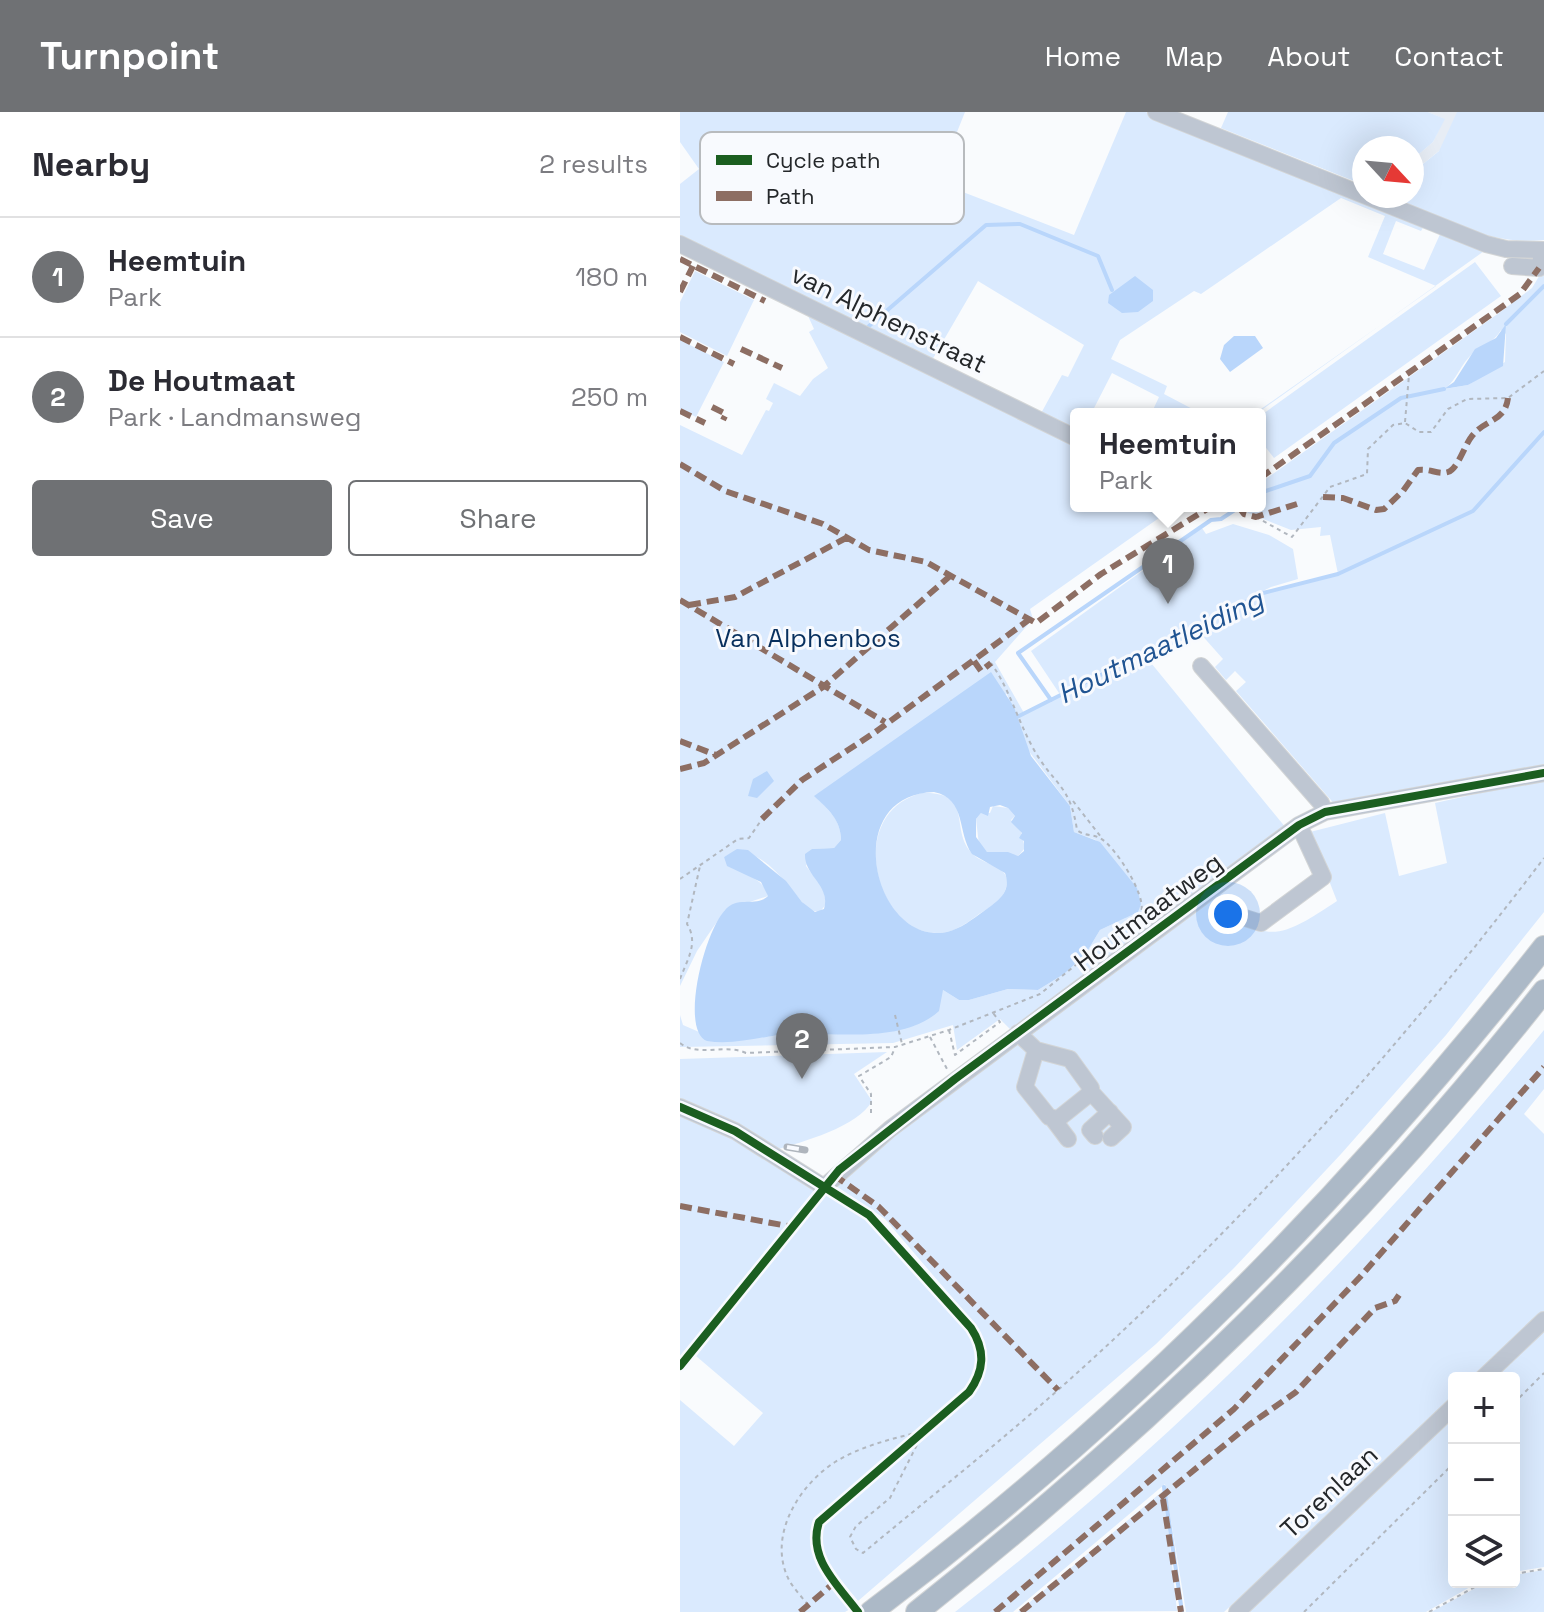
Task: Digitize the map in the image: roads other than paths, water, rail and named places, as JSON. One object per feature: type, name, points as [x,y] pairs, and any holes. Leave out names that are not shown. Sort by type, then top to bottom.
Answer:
[{"type":"highway","points":[[871,1612],[1125,1403],[1222,1309],[1343,1185],[1414,1106],[1544,947]]},
{"type":"highway","points":[[917,1612],[1079,1480],[1245,1327],[1391,1174],[1544,991]]},
{"type":"street","points":[[1156,112],[1486,244],[1506,249],[1544,250],[1539,268],[1512,266]]},
{"type":"street","name":"van Alphenstraat","points":[[680,244],[1070,435]]},
{"type":"street","points":[[1201,666],[1321,803],[1325,812]]},
{"type":"street","name":"Houtmaatweg","points":[[680,1107],[735,1131],[824,1187],[849,1161],[955,1079],[1299,825],[1325,812],[1544,773]]},
{"type":"street","points":[[1242,917],[1258,923],[1264,921],[1323,877],[1299,825]]},
{"type":"street","points":[[1018,1033],[1036,1050],[1070,1059],[1089,1084],[1091,1092],[1123,1127],[1103,1137]]},
{"type":"street","points":[[1036,1050],[1025,1087],[1068,1139]]},
{"type":"street","points":[[1053,1119],[1091,1092]]},
{"type":"street","points":[[1489,1372],[1544,1320]]},
{"type":"street","name":"Torenlaan","points":[[1237,1612],[1448,1412]]},
{"type":"water","points":[[1135,276],[1153,290],[1153,301],[1138,312],[1122,313],[1108,303],[1109,295]]},
{"type":"water","points":[[1506,324],[1503,366],[1468,385],[1444,389],[1454,382],[1475,349],[1496,338]]},
{"type":"water","points":[[1234,336],[1255,336],[1263,348],[1230,372],[1220,359],[1224,345]]},
{"type":"water","points":[[991,672],[1014,707],[1031,756],[1070,806],[1074,832],[1100,842],[1137,888],[1141,904],[1138,912],[1100,930],[1085,955],[1064,974],[1038,990],[1008,989],[959,1000],[943,990],[939,1011],[924,1021],[889,1032],[792,1034],[728,1042],[707,1041],[699,1033],[695,1020],[695,1001],[709,939],[730,906],[768,896],[761,882],[727,866],[724,857],[737,849],[748,850],[786,881],[802,902],[815,912],[824,909],[824,893],[806,862],[805,854],[812,849],[834,848],[841,840],[833,815],[814,796]],"holes":[[[934,792],[944,796],[957,809],[972,854],[1005,873],[1007,880],[1005,891],[994,904],[957,929],[947,932],[922,930],[901,916],[885,895],[877,868],[877,841],[885,817],[904,799]],[[1000,805],[1015,816],[1011,822],[1022,833],[1019,838],[1024,841],[1024,851],[1018,856],[1008,852],[987,852],[976,837],[976,819],[981,813],[988,816],[990,807]]]},
{"type":"water","points":[[767,771],[774,781],[757,798],[748,796],[753,779]]},
{"type":"waterway","points":[[869,326],[986,225],[1020,224],[1098,256],[1112,290]]},
{"type":"waterway","points":[[1506,324],[1544,286]]},
{"type":"waterway","points":[[1266,491],[1310,476],[1334,443],[1401,398],[1444,389]]},
{"type":"waterway","name":"Houtmaatleiding","points":[[1017,717],[1263,593],[1338,574],[1473,511],[1544,432]]},
{"type":"waterway","points":[[1051,700],[1018,653],[1211,520],[1221,519],[1232,512]]},
{"type":"waterway","points":[[1164,1487],[1182,1612]]},
{"type":"railway","points":[[787,1147],[805,1150]]},
{"type":"place","name":"Heemtuin","points":[[1168,604]]},
{"type":"place","name":"De Houtmaat","points":[[802,1079]]},
{"type":"park label","name":"Van Alphenbos","points":[[808,638]]}]
